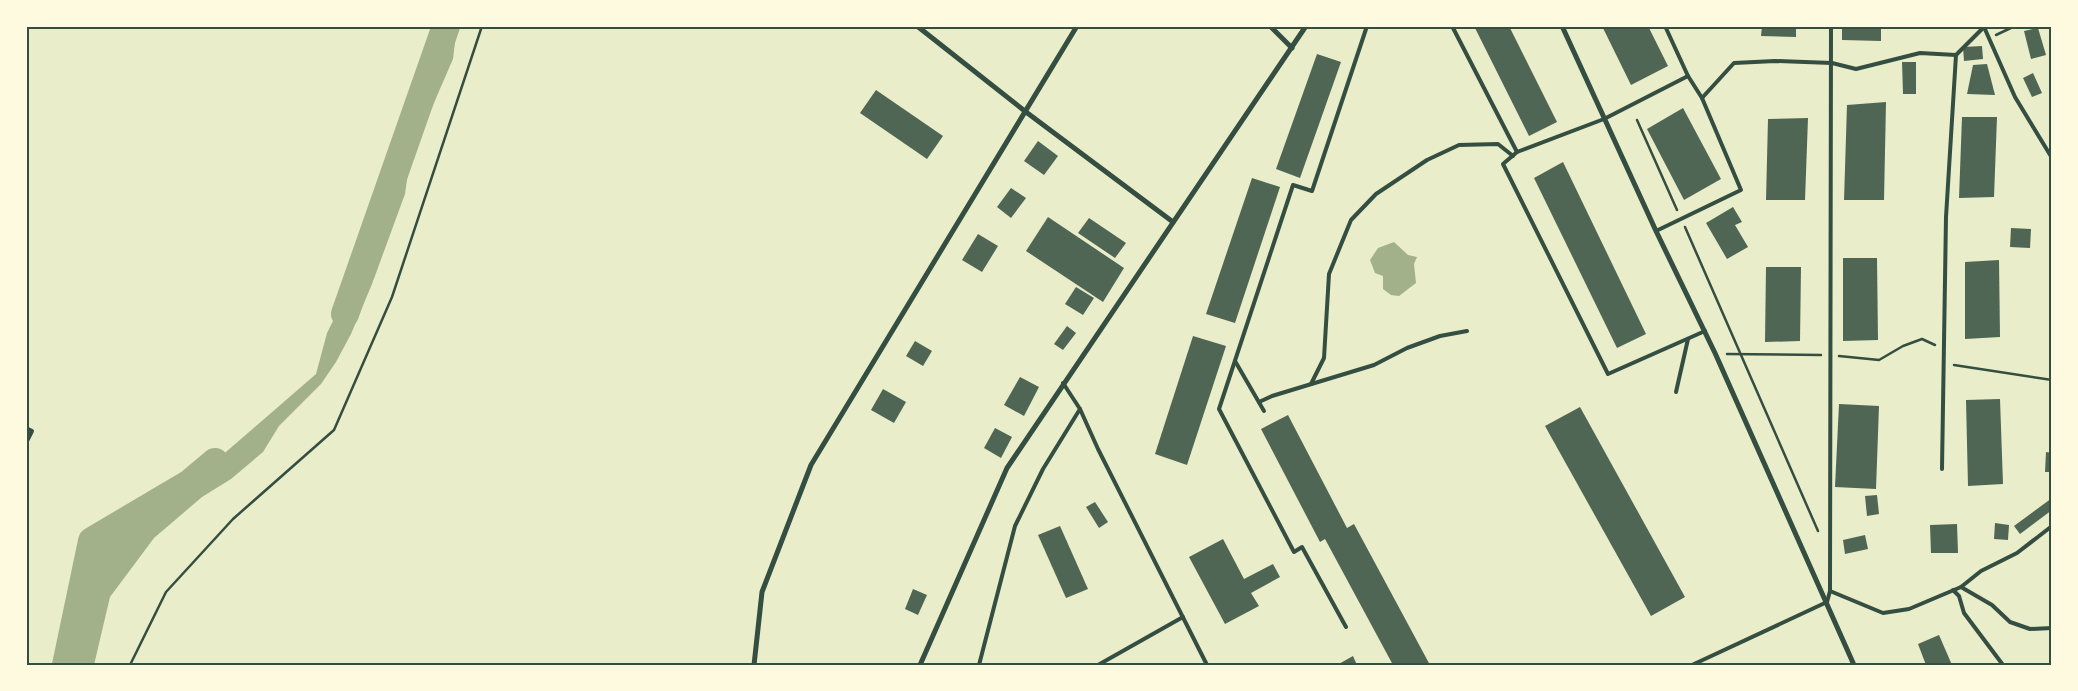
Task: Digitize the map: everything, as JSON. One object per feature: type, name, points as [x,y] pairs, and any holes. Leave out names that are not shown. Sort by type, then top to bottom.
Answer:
[{"type":"street","points":[[917,26],[1026,112],[1173,222]]},
{"type":"street","points":[[754,665],[762,592],[811,465],[1026,112],[1076,26]]},
{"type":"street","points":[[1270,26],[1292,48]]},
{"type":"street","points":[[920,665],[1007,468],[1306,26]]},
{"type":"street","points":[[1562,26],[1656,231],[1716,353],[1854,665]]},
{"type":"lane","points":[[1346,627],[1302,547],[1294,552],[1219,409],[1293,185],[1312,191],[1366,26]]},
{"type":"lane","points":[[1452,26],[1518,152]]},
{"type":"lane","points":[[1656,231],[1741,190],[1702,98],[1688,76],[1665,26]]},
{"type":"lane","points":[[1692,665],[1827,602],[1830,591],[1831,26]]},
{"type":"lane","points":[[1942,469],[1946,217],[1956,55],[1984,27],[2015,97],[2052,158]]},
{"type":"lane","points":[[1702,98],[1734,63],[1775,61],[1832,63],[1856,69],[1920,53],[1956,55]]},
{"type":"lane","points":[[1688,76],[1604,119],[1518,152],[1503,164],[1608,374],[1705,331]]},
{"type":"lane","points":[[1311,384],[1324,358],[1329,274],[1351,220],[1376,194],[1427,160],[1459,146],[1498,144],[1513,156]]},
{"type":"lane","points":[[1259,402],[1272,396],[1374,365],[1406,348],[1440,336],[1468,331]]},
{"type":"lane","points":[[1676,392],[1688,339]]},
{"type":"lane","points":[[1235,362],[1264,411]]},
{"type":"lane","points":[[1063,383],[1080,409],[1098,449],[1207,665]]},
{"type":"lane","points":[[979,665],[1015,526],[1043,469],[1080,409]]},
{"type":"lane","points":[[26,428],[32,431],[26,443]]},
{"type":"lane","points":[[1830,591],[1883,613],[1909,609],[1961,587],[1981,571],[2017,553],[2052,526]]},
{"type":"lane","points":[[1961,587],[1992,605],[2010,622],[2030,630],[2052,628]]},
{"type":"lane","points":[[1953,590],[1959,596],[1964,612],[2003,665]]},
{"type":"lane","points":[[1098,665],[1183,617]]},
{"type":"path","points":[[130,665],[166,592],[233,519],[334,430],[392,297],[482,26]]},
{"type":"path","points":[[1990,38],[2015,26]]},
{"type":"path","points":[[1637,120],[1818,531]]},
{"type":"path","points":[[1716,353],[1739,355],[1831,355],[1879,360],[1903,346],[1922,339],[1935,346],[1944,364],[2052,380]]},
{"type":"shaded area","points":[[441,26],[457,26],[453,59],[410,158],[405,194],[372,284],[351,334],[336,362],[321,384],[279,426],[263,452],[231,479],[202,497],[154,538],[110,597],[94,665],[66,665],[92,541],[190,483],[316,374],[327,333],[351,285],[357,279],[421,99]]},
{"type":"shaded area","points":[[1394,242],[1408,255],[1417,257],[1414,264],[1416,283],[1399,296],[1391,295],[1383,289],[1383,276],[1375,273],[1370,260],[1378,248]]},
{"type":"building","points":[[1474,26],[1509,26],[1557,122],[1529,136]]},
{"type":"building","points":[[1602,26],[1648,26],[1668,66],[1631,85]]},
{"type":"building","points":[[1762,26],[1796,26],[1796,37],[1761,36]]},
{"type":"building","points":[[1842,26],[1881,26],[1881,41],[1842,40]]},
{"type":"building","points":[[2038,28],[2046,55],[2031,59],[2024,31]]},
{"type":"building","points":[[1982,46],[1983,59],[1964,61],[1963,47]]},
{"type":"building","points":[[1317,54],[1341,62],[1300,178],[1276,169]]},
{"type":"building","points":[[1902,62],[1916,62],[1916,94],[1903,94]]},
{"type":"building","points":[[1987,64],[1995,95],[1967,94],[1973,65]]},
{"type":"building","points":[[2033,73],[2042,93],[2032,97],[2023,78]]},
{"type":"building","points":[[876,90],[943,136],[927,159],[860,113]]},
{"type":"building","points":[[1886,102],[1884,200],[1844,200],[1847,105]]},
{"type":"building","points":[[1683,108],[1721,179],[1684,200],[1647,129]]},
{"type":"building","points":[[1962,117],[1997,117],[1994,197],[1959,198]]},
{"type":"building","points":[[1808,118],[1805,200],[1766,200],[1768,119]]},
{"type":"building","points":[[1038,141],[1058,156],[1044,175],[1024,161]]},
{"type":"building","points":[[1563,162],[1646,334],[1617,348],[1534,178]]},
{"type":"building","points":[[1252,178],[1280,187],[1235,323],[1206,314]]},
{"type":"building","points":[[1011,188],[1026,198],[1011,218],[997,207]]},
{"type":"building","points":[[1733,207],[1742,222],[1735,225],[1748,247],[1727,259],[1706,223]]},
{"type":"building","points":[[1048,217],[1124,268],[1103,302],[1026,251]]},
{"type":"building","points":[[1089,218],[1126,243],[1115,258],[1078,233]]},
{"type":"building","points":[[2011,228],[2031,229],[2030,248],[2010,247]]},
{"type":"building","points":[[978,234],[998,246],[982,272],[962,260]]},
{"type":"building","points":[[1843,258],[1877,258],[1878,340],[1843,341]]},
{"type":"building","points":[[1999,260],[2000,337],[1965,339],[1965,262]]},
{"type":"building","points":[[1766,267],[1801,267],[1800,341],[1765,342]]},
{"type":"building","points":[[1076,287],[1094,298],[1083,315],[1065,304]]},
{"type":"building","points":[[1067,326],[1076,333],[1063,350],[1054,344]]},
{"type":"building","points":[[1193,336],[1226,346],[1187,465],[1155,454]]},
{"type":"building","points":[[915,341],[932,351],[923,366],[906,356]]},
{"type":"building","points":[[1020,377],[1039,387],[1024,416],[1004,405]]},
{"type":"building","points":[[883,389],[906,402],[894,423],[871,410]]},
{"type":"building","points":[[2000,399],[2003,484],[1968,486],[1966,400]]},
{"type":"building","points":[[1839,404],[1879,406],[1876,489],[1835,487]]},
{"type":"building","points":[[1580,407],[1685,597],[1651,616],[1545,426]]},
{"type":"building","points":[[1288,415],[1347,528],[1354,524],[1430,665],[1393,665],[1325,539],[1320,542],[1261,429]]},
{"type":"building","points":[[995,428],[1012,437],[1001,458],[984,448]]},
{"type":"building","points":[[2046,452],[2052,453],[2052,472],[2045,472]]},
{"type":"building","points":[[1877,495],[1879,514],[1867,516],[1865,496]]},
{"type":"building","points":[[2052,498],[2052,510],[2020,534],[2014,526]]},
{"type":"building","points":[[1095,502],[1108,522],[1099,528],[1086,507]]},
{"type":"building","points":[[1995,523],[2009,525],[2008,540],[1994,539]]},
{"type":"building","points":[[1957,524],[1958,553],[1931,553],[1930,525]]},
{"type":"building","points":[[1060,526],[1088,589],[1066,598],[1038,535]]},
{"type":"building","points":[[1865,535],[1868,549],[1845,554],[1843,540]]},
{"type":"building","points":[[1223,539],[1244,579],[1273,564],[1280,577],[1251,593],[1259,606],[1225,624],[1189,557]]},
{"type":"building","points":[[913,589],[927,595],[918,615],[905,609]]},
{"type":"building","points":[[1939,635],[1952,665],[1926,665],[1918,644]]},
{"type":"building","points":[[1353,656],[1357,665],[1337,665]]},
{"type":"waterway","points":[[345,314],[446,26]]},
{"type":"waterway","points":[[66,665],[92,541],[190,483],[215,462]]}]
